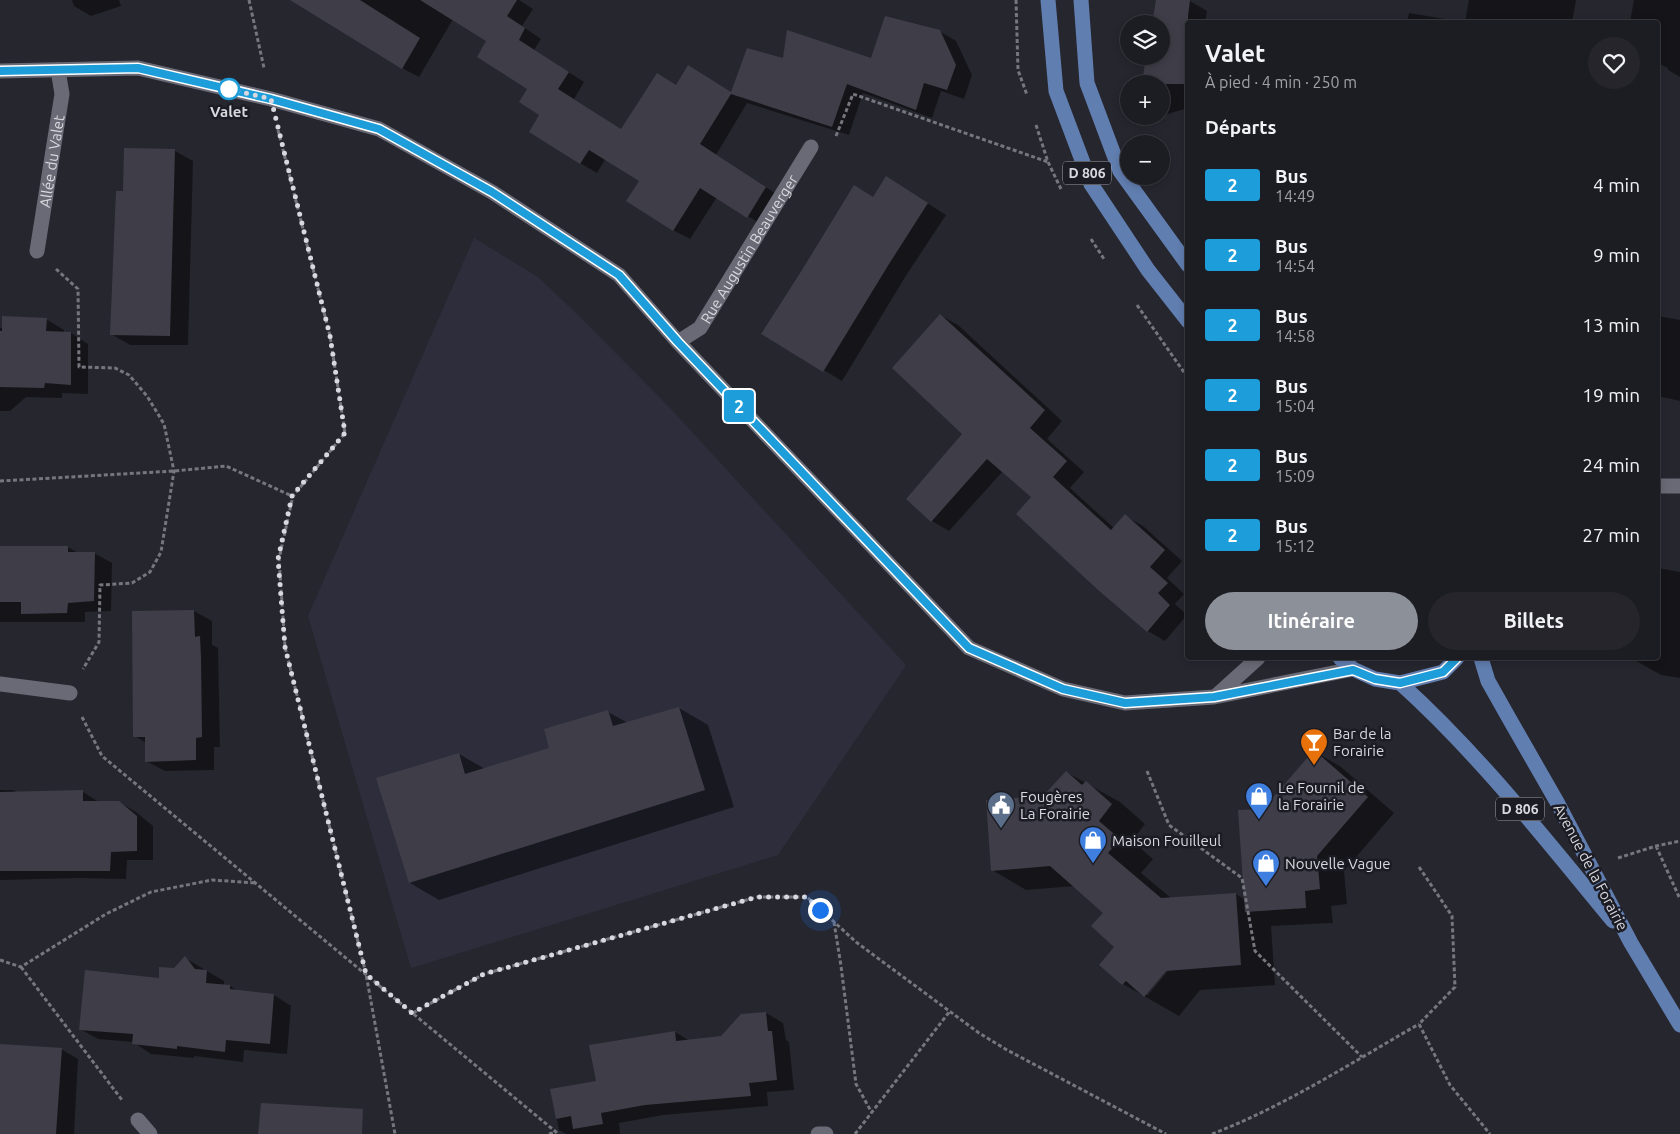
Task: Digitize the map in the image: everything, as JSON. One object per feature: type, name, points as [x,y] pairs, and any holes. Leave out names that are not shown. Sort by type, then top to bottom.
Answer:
[{"type":"main road","name":"D 806","points":[[1048,0],[1056,90],[1091,184],[1148,270],[1185,317]]},
{"type":"main road","name":"D 806","points":[[1081,0],[1087,83],[1120,171],[1185,261]]},
{"type":"main road","points":[[1342,660],[1353,670],[1375,679],[1400,683],[1443,672],[1455,660]]},
{"type":"main road","name":"Avenue de la Forairie","points":[[1482,660],[1488,681],[1591,866],[1631,943],[1680,1025]]},
{"type":"main road","name":"Avenue de la Forairie","points":[[1400,683],[1438,717],[1525,815],[1631,943]]},
{"type":"street","points":[[0,71],[138,68],[271,99],[379,129],[492,192],[619,275],[678,342],[969,648],[1063,689],[1125,703],[1214,697],[1353,670]]},
{"type":"street","name":"Allée du Valet","points":[[37,251],[62,94],[58,70]]},
{"type":"street","name":"Rue Augustin Beauverger","points":[[678,342],[700,328],[811,147]]},
{"type":"street","points":[[1660,486],[1680,486]]},
{"type":"street","points":[[1214,697],[1256,660]]},
{"type":"street","points":[[0,684],[70,693]]},
{"type":"street","points":[[138,1120],[150,1134]]},
{"type":"street","points":[[818,1134],[826,1134]]},
{"type":"path","points":[[249,0],[271,99],[330,336],[345,433],[292,496],[278,559],[285,647],[366,974],[395,1134]]},
{"type":"path","points":[[811,147],[832,144],[853,94],[1048,162]]},
{"type":"path","points":[[37,251],[78,289],[80,367],[115,368],[129,375],[147,396],[164,424],[174,471],[161,552],[150,572],[132,583],[100,586],[99,642],[70,693],[102,756],[556,1133]]},
{"type":"path","points":[[0,481],[174,471],[226,466],[292,496]]},
{"type":"path","points":[[1147,771],[1169,825],[1242,878],[1255,951],[1362,1057]]},
{"type":"path","points":[[1591,866],[1656,846],[1680,841]]},
{"type":"path","points":[[1656,846],[1680,899]]},
{"type":"path","points":[[1212,1134],[1244,1122],[1314,1085],[1418,1024],[1455,987],[1452,916],[1419,867]]},
{"type":"path","points":[[22,967],[106,914],[151,892],[212,880],[256,883]]},
{"type":"path","points":[[412,1013],[484,974],[757,897],[807,897],[856,942],[980,1033],[1006,1050],[1166,1134]]},
{"type":"path","points":[[834,922],[842,966],[856,1084],[872,1113]]},
{"type":"path","points":[[0,960],[22,967],[138,1120]]},
{"type":"path","points":[[855,1134],[950,1011]]},
{"type":"path","points":[[1418,1024],[1450,1085],[1490,1134]]},
{"type":"path","points":[[548,1134],[556,1133]]},
{"type":"shaded area","points":[[474,238],[538,277],[582,319],[670,408],[906,665],[778,855],[411,968],[308,616]]},
{"type":"building","points":[[290,0],[360,0],[420,38],[402,69]]},
{"type":"building","points":[[420,0],[517,0],[507,16],[525,28],[519,40],[569,72],[558,89],[621,129],[657,73],[676,85],[688,65],[731,92],[747,48],[783,58],[787,30],[871,58],[885,16],[940,30],[956,65],[947,90],[924,83],[916,110],[847,84],[832,127],[731,94],[700,144],[766,187],[747,218],[700,188],[673,231],[626,201],[639,181],[589,150],[580,164],[529,132],[539,115],[519,102],[527,89],[477,57],[486,41]]},
{"type":"building","points":[[1156,0],[1190,0],[1188,20],[1185,20],[1185,84],[1170,84],[1170,75],[1143,75],[1145,65],[1170,65],[1170,15],[1154,15]]},
{"type":"building","points":[[124,148],[175,149],[170,336],[110,335],[116,191],[123,191]]},
{"type":"building","points":[[886,176],[928,203],[823,372],[761,334],[854,185],[873,197]]},
{"type":"building","points":[[940,314],[1045,410],[1030,428],[1067,461],[1053,477],[1111,530],[1125,514],[1165,550],[1150,567],[1168,583],[1158,593],[1170,605],[1147,632],[1097,589],[1016,514],[1031,497],[987,459],[931,522],[906,499],[962,434],[892,368]]},
{"type":"building","points":[[2,316],[47,318],[46,331],[71,332],[71,385],[45,383],[44,388],[0,387],[0,331],[2,331]]},
{"type":"building","points":[[0,546],[68,546],[68,552],[95,552],[94,601],[68,603],[67,613],[21,614],[21,602],[0,602]]},
{"type":"building","points":[[194,610],[195,637],[200,636],[201,657],[202,737],[196,738],[196,760],[145,762],[145,737],[133,737],[132,611]]},
{"type":"building","points":[[679,707],[705,790],[409,883],[376,778],[459,753],[465,774],[549,748],[544,729],[608,710],[613,726]]},
{"type":"building","points":[[1314,750],[1368,797],[1317,856],[1320,889],[1305,891],[1306,908],[1245,912],[1238,810],[1263,809]]},
{"type":"building","points":[[1066,771],[1082,785],[1086,781],[1112,804],[1099,821],[1120,839],[1108,853],[1161,898],[1236,893],[1241,965],[1166,971],[1144,997],[1126,981],[1122,985],[1099,965],[1114,947],[1091,926],[1103,913],[1050,866],[991,871],[986,800],[1043,796]]},
{"type":"building","points":[[83,790],[83,801],[119,801],[137,816],[137,851],[111,852],[110,871],[0,871],[0,792]]},
{"type":"building","points":[[185,956],[195,969],[207,970],[206,983],[230,985],[230,989],[274,994],[270,1044],[226,1040],[225,1052],[177,1046],[177,1049],[132,1044],[133,1034],[79,1030],[85,970],[159,978],[159,967],[174,968]]},
{"type":"building","points":[[766,1012],[768,1031],[772,1031],[777,1080],[749,1083],[751,1096],[645,1105],[601,1113],[603,1124],[573,1129],[571,1116],[556,1119],[550,1089],[596,1081],[589,1045],[675,1031],[676,1041],[721,1036],[741,1014]]},
{"type":"building","points":[[0,1044],[62,1048],[56,1134],[0,1134]]},
{"type":"building","points":[[261,1103],[363,1109],[362,1134],[258,1134]]},
{"type":"bus line","name":"2","points":[[0,71],[138,68],[271,99],[379,129],[492,192],[619,275],[678,342],[969,648],[1063,689],[1125,703],[1214,697],[1353,670],[1375,679],[1400,683],[1443,672],[1455,660]]},
{"type":"place","name":"Valet","points":[[229,89]]},
{"type":"place","name":"Bar de la Forairie","points":[[1314,766]]},
{"type":"place","name":"Le Fournil de la Forairie","points":[[1259,820]]},
{"type":"place","name":"Fougères La Forairie","points":[[1001,829]]},
{"type":"place","name":"Maison Fouilleul","points":[[1093,864]]},
{"type":"place","name":"Nouvelle Vague","points":[[1266,887]]},
{"type":"route","points":[[229,89],[271,99],[330,336],[345,433],[292,496],[278,559],[285,647],[366,974],[412,1013],[484,974],[757,897],[807,897],[820,910]]}]
